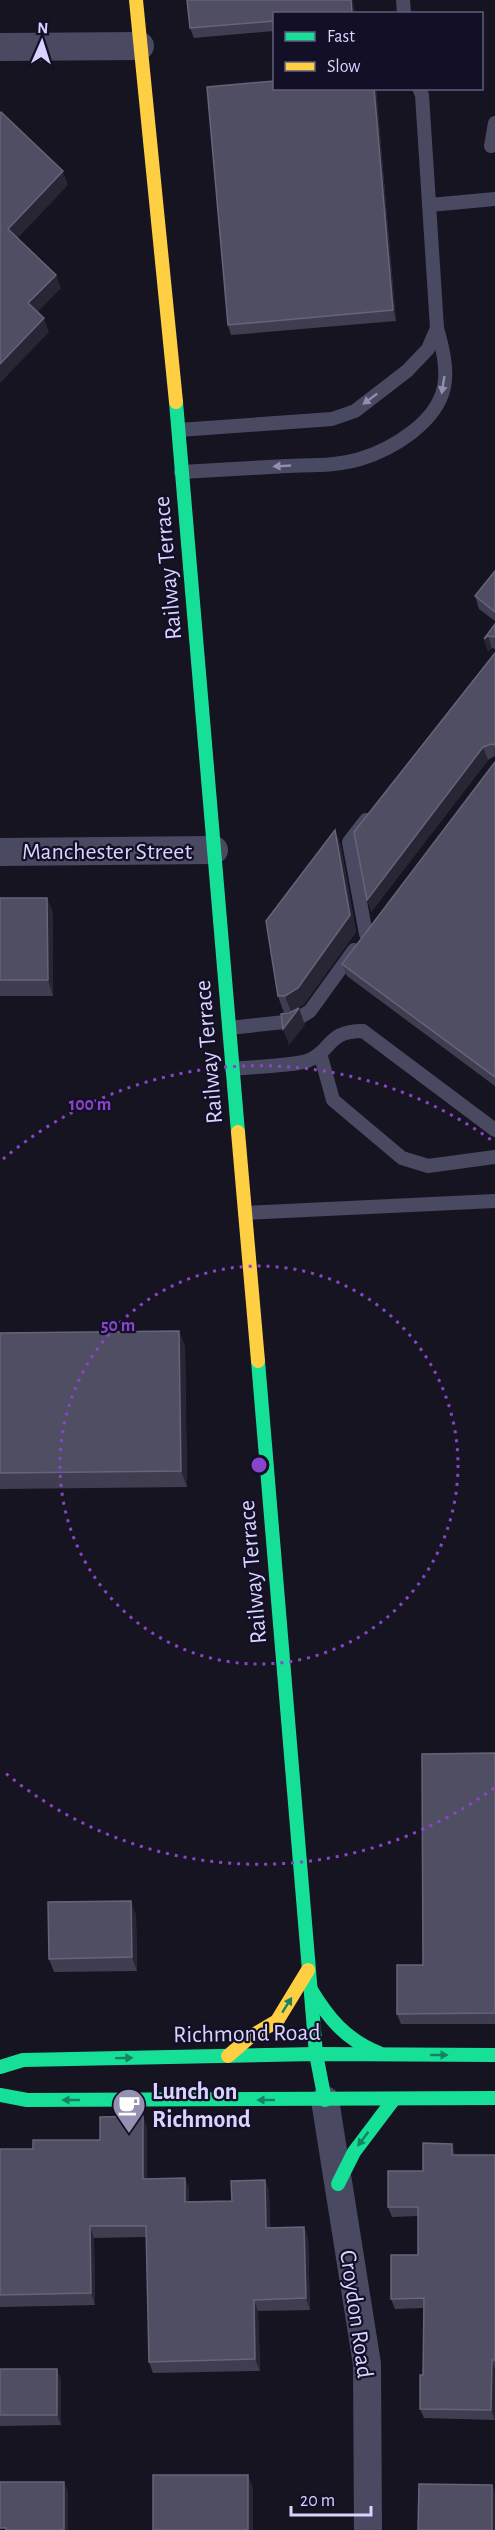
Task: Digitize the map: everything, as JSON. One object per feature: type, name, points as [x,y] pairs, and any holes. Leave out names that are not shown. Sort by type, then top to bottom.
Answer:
[{"type":"main road","name":"Railway Terrace","points":[[136,0],[178,430],[308,1970],[316,2054],[325,2100]]},
{"type":"main road","points":[[228,2056],[250,2037],[277,2021],[308,1970]]},
{"type":"main road","points":[[310,1988],[333,2024],[360,2047],[383,2055]]},
{"type":"main road","name":"Richmond Road","points":[[0,2067],[23,2060],[316,2054],[495,2055]]},
{"type":"main road","points":[[0,2095],[27,2100],[495,2098]]},
{"type":"main road","points":[[338,2184],[354,2152],[394,2099]]},
{"type":"street","points":[[0,47],[140,46]]},
{"type":"street","name":"Manchester Street","points":[[0,852],[214,850]]},
{"type":"street","name":"Croydon Road","points":[[325,2100],[367,2364],[368,2530]]},
{"type":"lane","points":[[181,472],[332,464],[361,459],[389,447],[426,421],[439,401],[445,386],[444,353],[438,328],[420,90]]},
{"type":"lane","points":[[491,146],[495,123]]},
{"type":"lane","points":[[430,205],[495,199]]},
{"type":"lane","points":[[178,430],[332,419],[355,411],[407,371],[428,349],[438,328]]},
{"type":"lane","points":[[366,934],[349,842],[378,805]]},
{"type":"lane","points":[[229,1028],[294,1021],[310,1011],[380,915]]},
{"type":"lane","points":[[232,1069],[307,1061],[320,1053],[337,1035],[348,1031],[363,1031],[495,1130]]},
{"type":"lane","points":[[320,1053],[333,1100],[402,1158],[428,1166],[495,1157]]},
{"type":"lane","points":[[243,1214],[495,1201]]},
{"type":"building","points":[[187,0],[351,0],[352,12],[273,12],[273,21],[190,28]]},
{"type":"building","points":[[273,81],[273,90],[374,90],[393,310],[228,325],[207,87]]},
{"type":"building","points":[[0,113],[63,171],[8,229],[56,275],[28,303],[44,318],[0,364]]},
{"type":"building","points":[[495,571],[495,612],[475,596]]},
{"type":"building","points":[[495,624],[495,637],[488,636],[484,639]]},
{"type":"building","points":[[495,653],[495,745],[483,747],[367,900],[354,832]]},
{"type":"building","points":[[495,762],[495,1077],[342,964]]},
{"type":"building","points":[[335,830],[350,915],[298,988],[285,996],[278,996],[266,921]]},
{"type":"building","points":[[0,898],[47,898],[48,980],[0,980]]},
{"type":"building","points":[[299,1008],[283,1029],[281,1014]]},
{"type":"building","points":[[179,1331],[181,1471],[0,1473],[0,1333]]},
{"type":"building","points":[[495,1753],[495,2013],[397,2014],[397,1965],[423,1965],[422,1754]]},
{"type":"building","points":[[131,1901],[132,1957],[49,1959],[48,1902]]},
{"type":"building","points":[[143,2116],[143,2179],[185,2178],[185,2202],[232,2201],[231,2181],[265,2180],[266,2228],[304,2227],[306,2298],[254,2300],[255,2359],[149,2362],[146,2226],[90,2226],[91,2293],[0,2295],[0,2149],[33,2149],[33,2140],[100,2140],[100,2117]]},
{"type":"building","points":[[423,2143],[452,2144],[452,2155],[495,2155],[495,2360],[492,2360],[491,2410],[420,2409],[424,2298],[391,2299],[391,2255],[418,2255],[418,2207],[388,2207],[388,2171],[423,2171]]},
{"type":"building","points":[[0,2369],[57,2369],[57,2415],[0,2415]]},
{"type":"building","points":[[153,2475],[248,2475],[248,2530],[153,2530]]},
{"type":"building","points":[[0,2482],[64,2482],[64,2530],[6,2530],[6,2528],[0,2528]]},
{"type":"building","points":[[419,2484],[492,2485],[492,2530],[418,2530]]},
{"type":"traffic: fast","points":[[176,402],[238,1132]]},
{"type":"traffic: fast","points":[[258,1361],[316,2054],[325,2100]]},
{"type":"traffic: fast","points":[[310,1988],[331,2018],[347,2035],[379,2053]]},
{"type":"traffic: fast","points":[[0,2067],[23,2060],[316,2054],[495,2055]]},
{"type":"traffic: fast","points":[[0,2095],[27,2100],[495,2098]]},
{"type":"traffic: fast","points":[[338,2184],[354,2152],[394,2099]]},
{"type":"traffic: slow","points":[[136,0],[176,402]]},
{"type":"traffic: slow","points":[[238,1132],[258,1361]]},
{"type":"traffic: slow","points":[[228,2056],[250,2037],[277,2021],[308,1970]]},
{"type":"place","name":"Lunch on Richmond","points":[[129,2134]]}]
